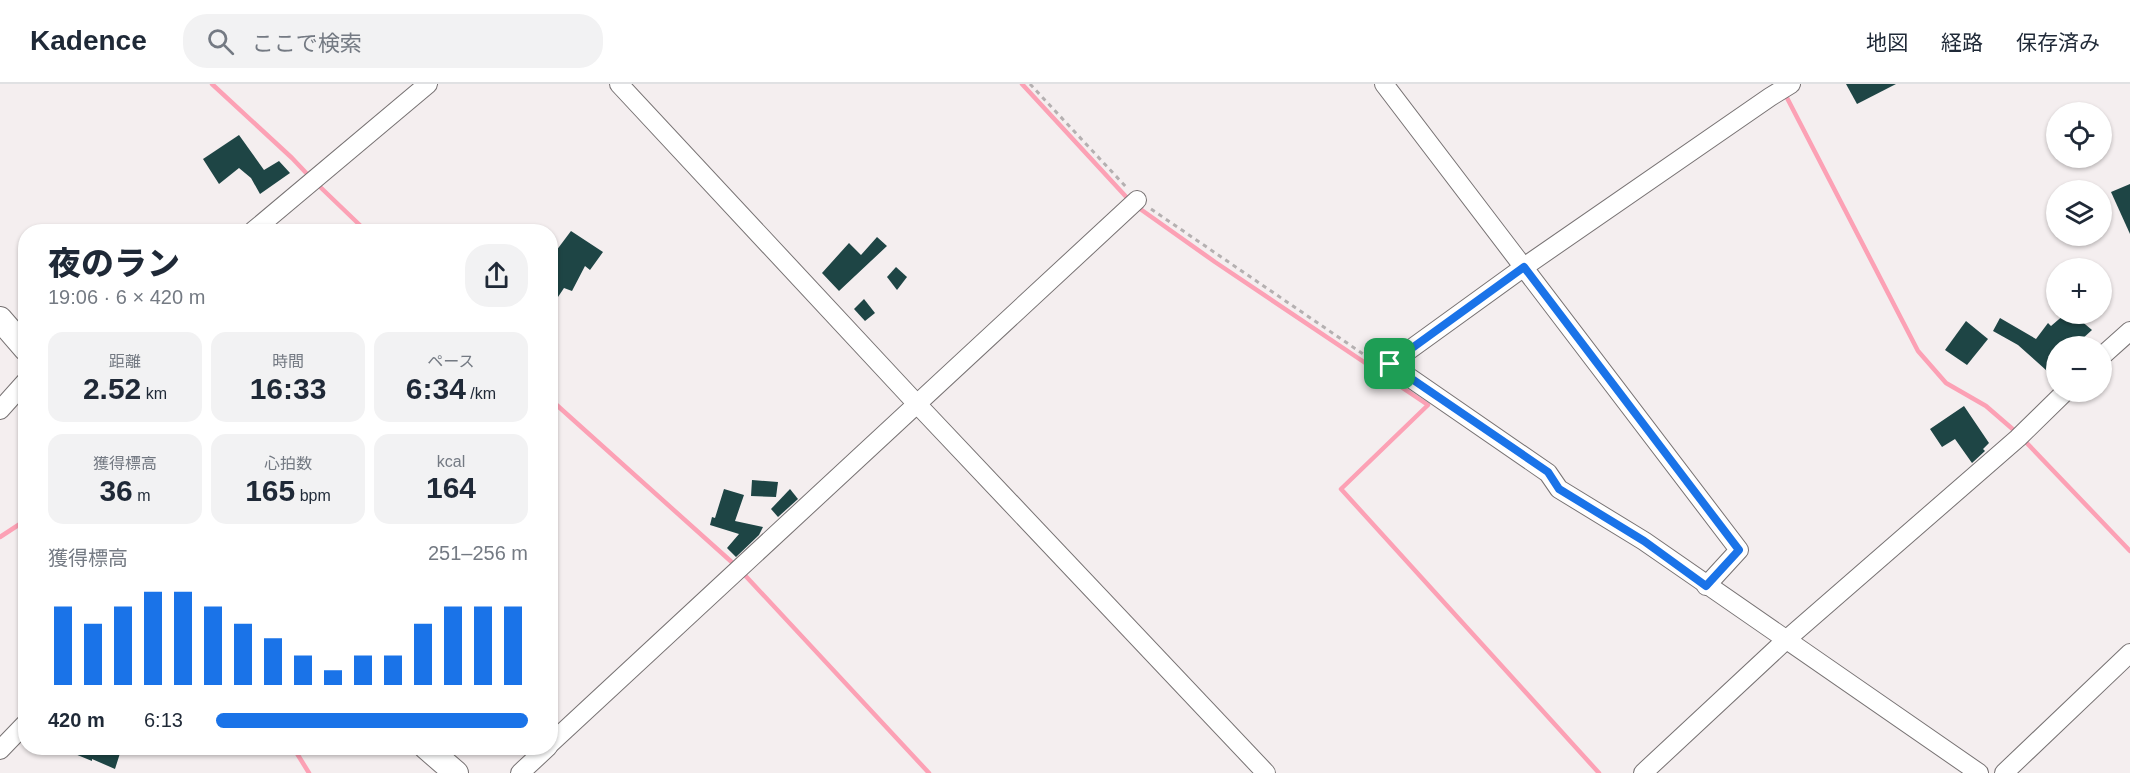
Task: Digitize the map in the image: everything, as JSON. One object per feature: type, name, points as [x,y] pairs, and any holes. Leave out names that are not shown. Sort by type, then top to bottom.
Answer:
[{"type":"main road","points":[[0,319],[18,340]]},
{"type":"main road","points":[[435,755],[456,773]]},
{"type":"street","points":[[261,224],[428,84]]},
{"type":"street","points":[[619,84],[917,404],[1266,773]]},
{"type":"street","points":[[1384,84],[1739,550],[1706,586]]},
{"type":"street","points":[[1791,84],[1524,267],[1390,364],[1548,472],[1559,489],[1644,541],[1979,773]]},
{"type":"street","points":[[558,738],[1137,200]]},
{"type":"street","points":[[2112,347],[2130,331]]},
{"type":"street","points":[[0,410],[18,390]]},
{"type":"street","points":[[1643,773],[1787,639],[2018,438],[2055,402]]},
{"type":"street","points":[[2004,773],[2130,653]]},
{"type":"street","points":[[0,750],[18,731]]},
{"type":"street","points":[[520,773],[539,755]]},
{"type":"path","points":[[1030,84],[1137,200],[1370,358],[1390,364]]},
{"type":"building","points":[[1846,84],[1896,84],[1857,104]]},
{"type":"building","points":[[239,135],[264,170],[279,161],[290,173],[260,194],[251,178],[239,168],[219,184],[203,159]]},
{"type":"building","points":[[2130,184],[2130,234],[2112,194],[2112,192]]},
{"type":"building","points":[[571,231],[603,252],[590,270],[585,266],[572,291],[564,288],[558,297],[558,248]]},
{"type":"building","points":[[877,237],[887,246],[839,291],[822,273],[849,243],[861,255]]},
{"type":"building","points":[[896,267],[907,277],[897,290],[887,277]]},
{"type":"building","points":[[864,299],[875,313],[865,321],[854,309]]},
{"type":"building","points":[[2000,318],[2036,339],[2047,324],[2051,326],[2053,324],[2085,324],[2092,330],[2085,336],[2046,336],[2046,370],[2018,345],[1993,331]]},
{"type":"building","points":[[1966,321],[1988,339],[1967,365],[1945,350]]},
{"type":"building","points":[[1964,406],[1989,443],[1983,449],[1985,451],[1972,463],[1955,439],[1942,447],[1930,429]]},
{"type":"building","points":[[752,480],[778,482],[776,497],[751,496]]},
{"type":"building","points":[[724,489],[744,495],[735,521],[763,527],[759,535],[736,557],[727,548],[739,534],[710,525],[712,517],[715,518]]},
{"type":"building","points":[[790,489],[798,499],[778,517],[771,509]]},
{"type":"building","points":[[77,755],[119,755],[115,769],[92,759],[92,761]]},
{"type":"waterway","points":[[212,84],[310,177]]},
{"type":"waterway","points":[[1022,84],[1130,201]]},
{"type":"waterway","points":[[1785,94],[1918,351],[1946,383],[1986,406],[2016,432]]},
{"type":"waterway","points":[[316,183],[359,224]]},
{"type":"waterway","points":[[1136,206],[1428,405],[1341,489],[1599,773]]},
{"type":"waterway","points":[[558,406],[735,565]]},
{"type":"waterway","points":[[2022,438],[2130,551]]},
{"type":"waterway","points":[[0,537],[18,525]]},
{"type":"waterway","points":[[741,571],[929,773]]},
{"type":"waterway","points":[[298,755],[309,773]]},
{"type":"route","points":[[1524,267],[1739,550],[1706,586],[1644,541],[1559,489],[1548,472],[1390,364],[1524,267]]}]
